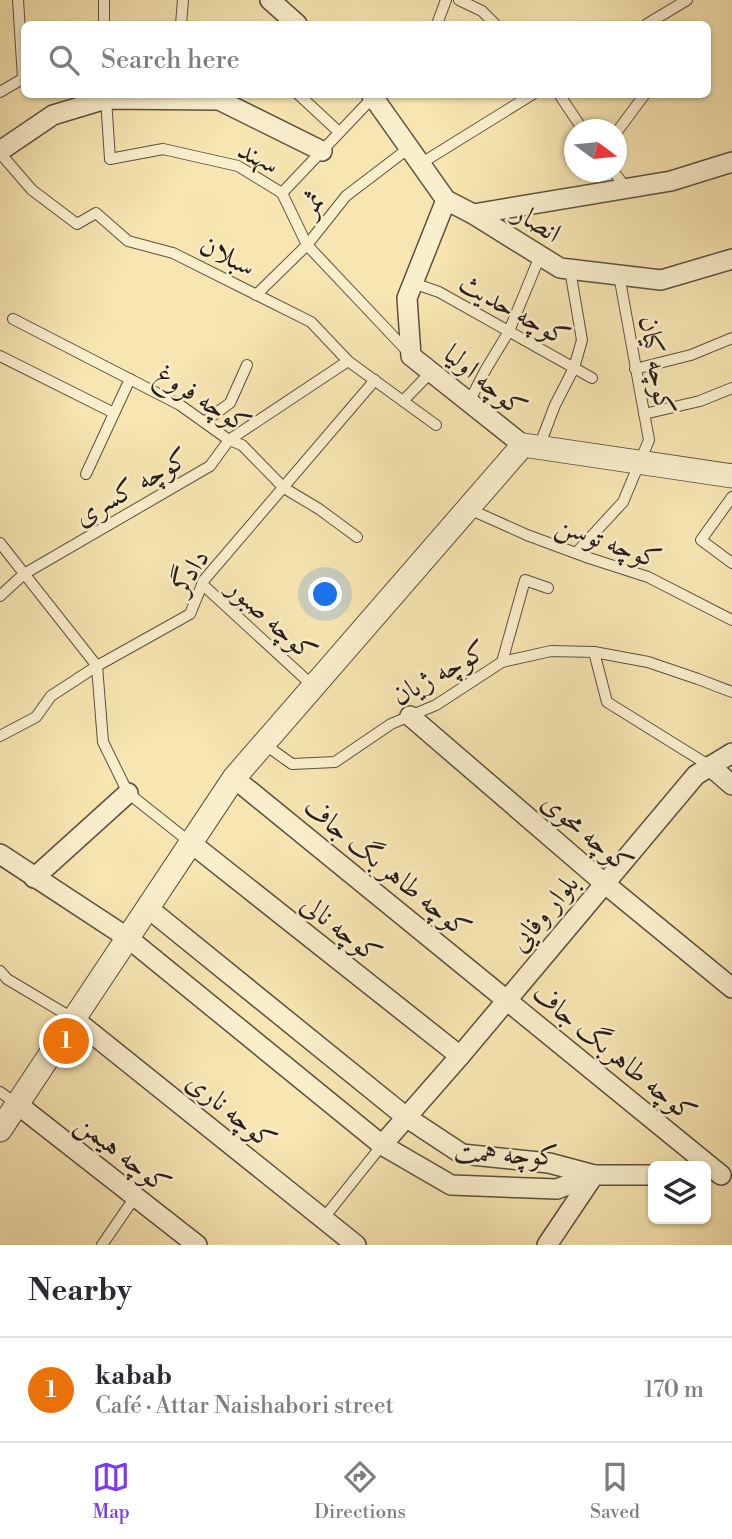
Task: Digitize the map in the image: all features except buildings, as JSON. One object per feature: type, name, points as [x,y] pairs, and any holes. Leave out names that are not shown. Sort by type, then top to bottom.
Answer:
[{"type":"street","points":[[270,0],[294,21]]},
{"type":"street","name":"انصار","points":[[375,98],[446,200],[560,268],[661,280],[732,259]]},
{"type":"street","points":[[0,152],[53,116],[106,99],[219,100],[322,151]]},
{"type":"street","points":[[474,215],[671,181],[730,159]]},
{"type":"street","name":"کوچه اولیا","points":[[446,200],[407,298],[411,356],[531,446]]},
{"type":"street","points":[[0,1130],[9,1098],[74,1019],[234,778],[468,508],[531,446],[732,476]]},
{"type":"street","name":"کوچه محوی","points":[[410,716],[604,883],[732,988]]},
{"type":"street","name":"بلوار وفایی","points":[[382,1145],[696,775],[732,753]]},
{"type":"street","points":[[710,766],[732,785]]},
{"type":"street","name":"کوچه طاهر بگ جاف","points":[[234,778],[506,999]]},
{"type":"street","points":[[34,877],[128,793]]},
{"type":"street","name":"کوچه نالی","points":[[191,844],[460,1056]]},
{"type":"street","points":[[0,854],[128,938],[382,1145]]},
{"type":"street","points":[[148,908],[406,1117]]},
{"type":"street","name":"کوچه طاهربگ جاف","points":[[506,999],[720,1174]]},
{"type":"street","name":"کوچه ناری","points":[[74,1019],[356,1245]]},
{"type":"street","name":"کوچه هیمن","points":[[9,1098],[197,1245]]},
{"type":"street","name":"کوچه همت","points":[[406,1117],[462,1154],[549,1163],[594,1175],[648,1175]]},
{"type":"street","name":"کوچه همت","points":[[382,1145],[451,1185],[557,1189],[594,1175]]},
{"type":"street","points":[[553,1243],[594,1175]]},
{"type":"lane","points":[[18,0],[21,39]]},
{"type":"lane","points":[[104,0],[104,21]]},
{"type":"lane","points":[[181,21],[183,0]]},
{"type":"lane","points":[[438,21],[446,0]]},
{"type":"lane","points":[[459,0],[482,11],[492,21]]},
{"type":"lane","points":[[652,21],[687,0]]},
{"type":"lane","points":[[0,92],[21,80]]},
{"type":"lane","points":[[302,98],[339,132]]},
{"type":"lane","points":[[282,193],[370,98]]},
{"type":"lane","points":[[420,164],[527,98]]},
{"type":"lane","points":[[562,98],[576,119]]},
{"type":"lane","points":[[627,119],[642,98]]},
{"type":"lane","name":"سهند","points":[[106,99],[110,159],[163,149],[238,166],[282,193],[307,245],[411,356]]},
{"type":"lane","name":"ثمر","points":[[256,295],[307,245],[346,197],[409,148]]},
{"type":"lane","name":"سبلان","points":[[0,152],[32,190],[77,224],[96,213],[128,241],[173,253],[311,322],[348,360],[436,425]]},
{"type":"lane","points":[[622,182],[627,189]]},
{"type":"lane","points":[[469,402],[509,331],[540,256]]},
{"type":"lane","points":[[531,446],[574,368],[582,340],[570,270]]},
{"type":"lane","name":"کوچه کیان","points":[[576,554],[623,502],[649,440],[619,275]]},
{"type":"lane","name":"کوچه حدیث","points":[[413,283],[439,292],[592,378]]},
{"type":"lane","name":"کوچه فروغ","points":[[13,320],[180,405],[229,440],[242,445],[284,488],[357,537]]},
{"type":"lane","points":[[635,369],[691,355],[732,338]]},
{"type":"lane","points":[[0,356],[114,413]]},
{"type":"lane","name":"کوچه کسری","points":[[0,594],[24,574],[210,466],[229,440],[348,360]]},
{"type":"lane","points":[[204,422],[230,403],[247,365]]},
{"type":"lane","points":[[403,401],[431,372]]},
{"type":"lane","points":[[86,474],[130,379]]},
{"type":"lane","name":"دادگر","points":[[0,736],[36,717],[51,696],[97,666],[190,614],[204,580],[375,380]]},
{"type":"lane","points":[[644,414],[701,401],[732,388]]},
{"type":"lane","points":[[732,497],[701,540],[732,563]]},
{"type":"lane","name":"کوچه توسن","points":[[468,508],[576,554],[648,577],[732,620]]},
{"type":"lane","points":[[0,543],[97,666],[103,742],[128,793],[191,844]]},
{"type":"lane","points":[[502,662],[525,580],[548,588]]},
{"type":"lane","name":"کوچه صبور","points":[[202,584],[313,686]]},
{"type":"lane","name":"کوچه ژیان","points":[[264,744],[292,764],[335,762],[391,724],[436,705],[502,662],[551,651],[594,652],[648,662],[732,692]]},
{"type":"lane","points":[[594,652],[607,702],[710,766]]},
{"type":"lane","points":[[0,971],[7,979],[74,1019]]},
{"type":"lane","points":[[323,1219],[382,1145]]},
{"type":"lane","points":[[102,1245],[135,1197]]},
{"type":"place","name":"kabab","points":[[66,1041]]}]
